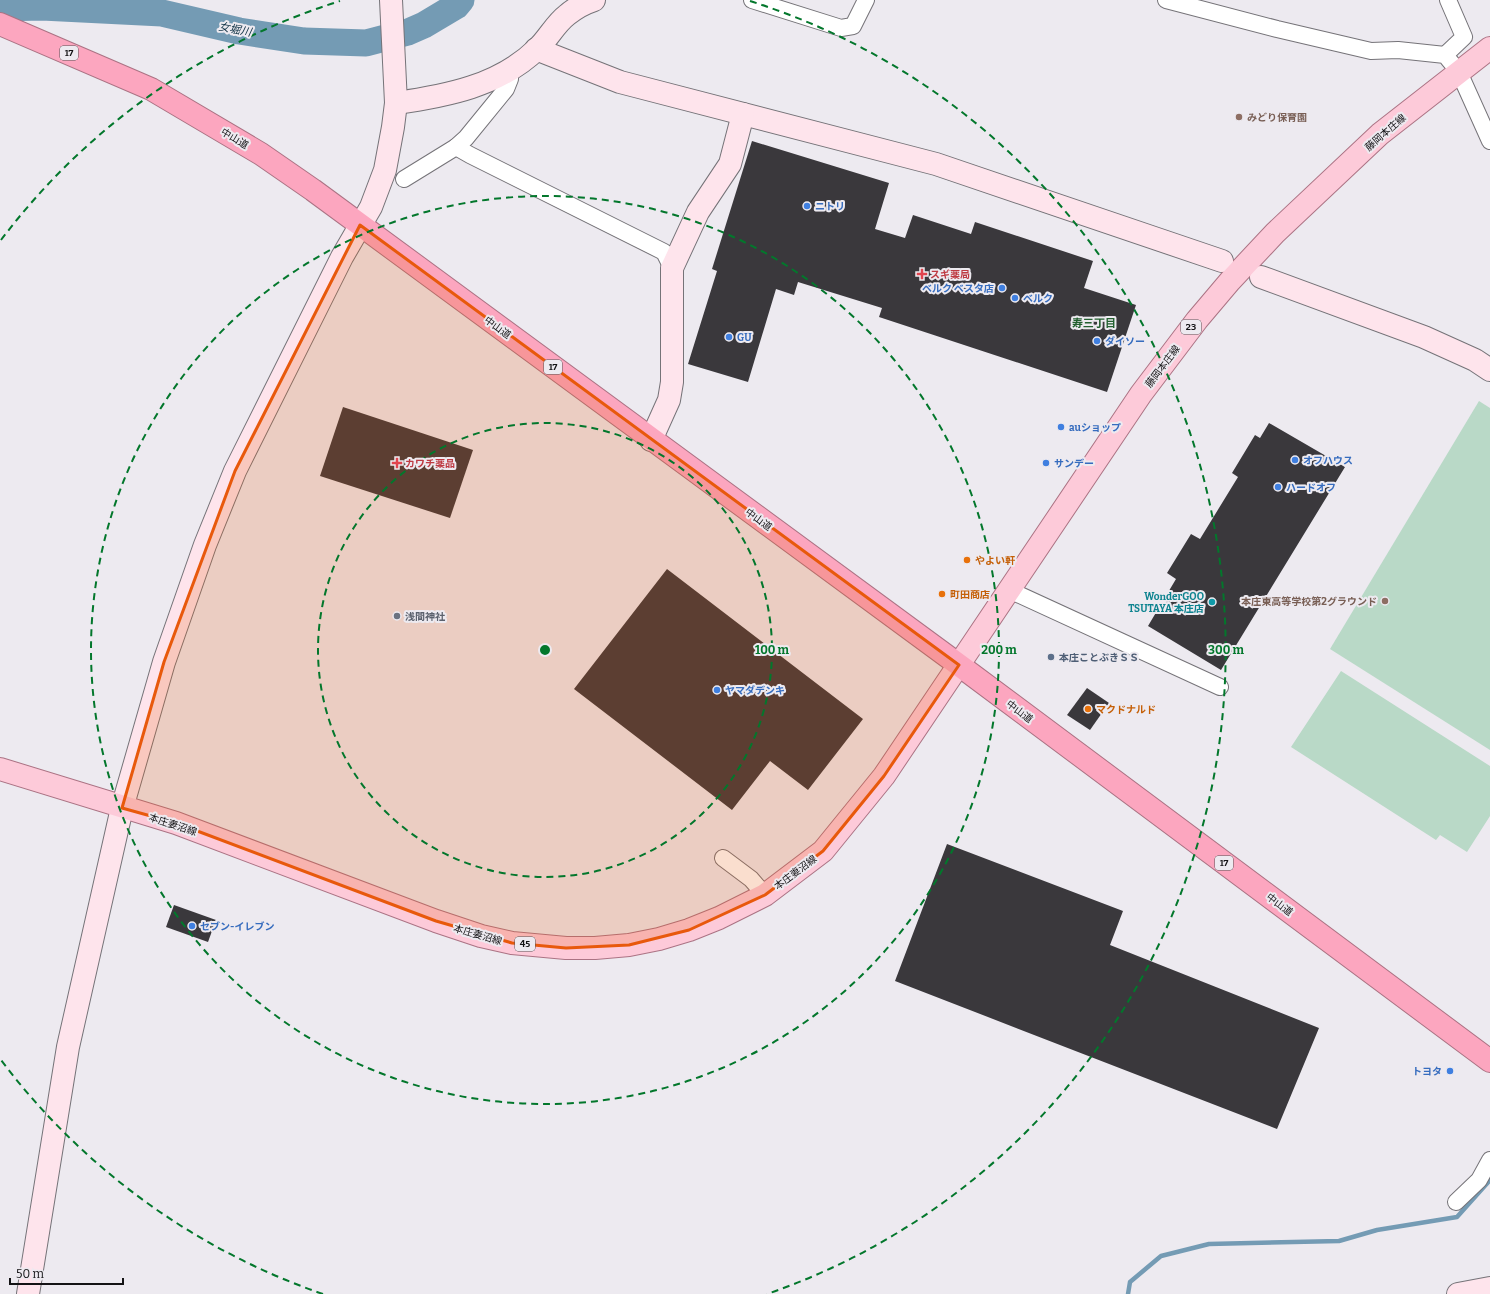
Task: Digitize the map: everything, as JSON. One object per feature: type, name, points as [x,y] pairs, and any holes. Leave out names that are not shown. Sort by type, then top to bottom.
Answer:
[{"type":"highway","name":"中山道","points":[[0,24],[138,83],[261,154],[959,665],[1490,1061]]},
{"type":"main road","name":"藤岡本庄線","points":[[959,665],[1140,394],[1230,280],[1275,233],[1380,134],[1490,48]]},
{"type":"main road","name":"本庄妻沼線","points":[[0,769],[122,808],[176,823],[436,921],[481,936],[512,943],[566,948],[595,948],[629,945],[659,939],[689,930],[719,918],[765,895],[823,851],[884,776],[959,665]]},
{"type":"street","points":[[28,1294],[68,1047],[122,808],[164,662],[205,545],[235,471],[342,257],[371,207],[385,170],[394,127],[396,103],[391,0]]},
{"type":"street","points":[[396,103],[418,100],[474,86],[509,71],[536,49],[567,14],[594,0]]},
{"type":"street","points":[[752,0],[841,28],[853,26],[866,0]]},
{"type":"street","points":[[1166,0],[1277,29],[1371,51],[1398,50],[1445,55],[1459,72],[1490,141]]},
{"type":"street","points":[[1445,55],[1464,37],[1448,0]]},
{"type":"street","points":[[536,49],[620,82],[936,164],[1222,261]]},
{"type":"street","points":[[404,179],[456,147],[476,126],[506,89],[510,79],[509,71]]},
{"type":"street","points":[[651,440],[669,400],[672,382],[672,268],[698,212],[730,164],[743,114]]},
{"type":"street","points":[[456,147],[664,252],[672,268]]},
{"type":"street","points":[[1261,277],[1424,337],[1475,360],[1490,370]]},
{"type":"street","points":[[1009,590],[1220,687]]},
{"type":"street","points":[[723,858],[751,879],[765,895]]},
{"type":"street","points":[[1456,1202],[1479,1180],[1490,1160]]},
{"type":"street","points":[[1458,1294],[1490,1288]]},
{"type":"highlighted area","points":[[360,225],[959,665],[884,776],[823,851],[765,895],[689,930],[629,945],[566,948],[512,943],[436,921],[176,823],[122,808],[164,662],[235,471]]},
{"type":"green space","points":[[1479,401],[1490,408],[1490,750],[1330,649]]},
{"type":"green space","points":[[1341,671],[1490,766],[1490,816],[1467,852],[1440,835],[1436,840],[1291,747]]},
{"type":"building","points":[[752,141],[889,183],[875,229],[905,238],[913,215],[971,234],[975,222],[1093,261],[1084,288],[1136,305],[1107,392],[879,317],[882,308],[798,282],[794,295],[776,289],[748,382],[688,364],[717,271],[712,269]]},
{"type":"building","name":"カワチ薬品","points":[[343,407],[473,450],[450,518],[320,476]]},
{"type":"building","name":"WonderGOO TSUTAYA 本庄店","points":[[1269,423],[1345,467],[1221,670],[1148,626],[1176,579],[1167,573],[1191,534],[1200,539],[1238,477],[1232,473],[1255,435],[1260,438]]},
{"type":"building","points":[[667,569],[863,719],[808,790],[770,761],[732,810],[574,689]]},
{"type":"building","name":"マクドナルド","points":[[1087,688],[1109,703],[1090,730],[1067,715]]},
{"type":"building","points":[[947,844],[1123,911],[1110,945],[1319,1028],[1277,1129],[895,981]]},
{"type":"building","points":[[174,905],[216,920],[208,942],[166,927]]},
{"type":"waterway","name":"女堀川","points":[[0,8],[42,7],[162,13],[239,31],[304,41],[366,43],[408,32],[424,25],[456,6],[461,0]]},
{"type":"waterway","points":[[1128,1294],[1130,1282],[1161,1256],[1209,1244],[1339,1241],[1377,1230],[1457,1217],[1490,1180]]},
{"type":"place","name":"みどり保育園","points":[[1239,117]]},
{"type":"place","name":"ニトリ","points":[[807,206]]},
{"type":"place","name":"スギ薬局","points":[[922,274]]},
{"type":"place","name":"ベルク ベスタ店","points":[[1002,288]]},
{"type":"place","name":"ベルク","points":[[1015,298]]},
{"type":"place","name":"GU","points":[[729,337]]},
{"type":"place","name":"ダイソー","points":[[1097,341]]},
{"type":"place","name":"auショップ","points":[[1061,427]]},
{"type":"place","name":"オフハウス","points":[[1295,460]]},
{"type":"place","name":"カワチ薬品","points":[[397,463]]},
{"type":"place","name":"サンデー","points":[[1046,463]]},
{"type":"place","name":"ハードオフ","points":[[1278,487]]},
{"type":"place","name":"やよい軒","points":[[967,560]]},
{"type":"place","name":"町田商店","points":[[942,594]]},
{"type":"place","name":"本庄東高等学校第2グラウンド","points":[[1385,601]]},
{"type":"place","name":"WonderGOO TSUTAYA 本庄店","points":[[1212,602]]},
{"type":"place","name":"浅間神社","points":[[397,616]]},
{"type":"place","name":"本庄ことぶきＳＳ","points":[[1051,657]]},
{"type":"place","name":"ヤマダデンキ","points":[[717,690]]},
{"type":"place","name":"マクドナルド","points":[[1088,709]]},
{"type":"place","name":"セブン-イレブン","points":[[192,926]]},
{"type":"place","name":"トヨタ","points":[[1450,1071]]},
{"type":"district","name":"寿三丁目","points":[[1094,323]]}]
